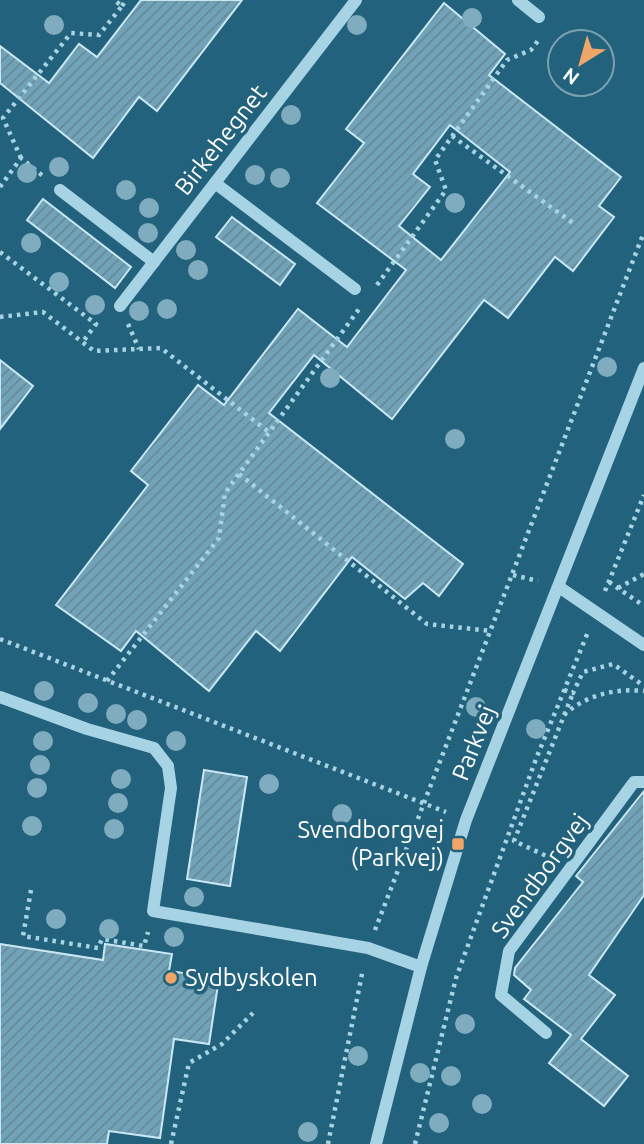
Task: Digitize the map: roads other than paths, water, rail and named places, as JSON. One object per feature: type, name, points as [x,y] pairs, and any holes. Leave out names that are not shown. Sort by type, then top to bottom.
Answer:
[{"type":"street","name":"Birkehegnet","points":[[120,306],[356,0]]},
{"type":"street","points":[[518,0],[539,17]]},
{"type":"street","points":[[215,184],[355,289]]},
{"type":"street","points":[[60,190],[154,262]]},
{"type":"street","name":"Parkvej","points":[[376,1144],[421,967],[466,820],[644,369]]},
{"type":"street","points":[[559,587],[644,645]]},
{"type":"street","points":[[0,696],[87,729],[154,748],[168,766],[171,788],[153,911],[368,948],[421,967]]},
{"type":"street","name":"Svendborgvej","points":[[546,1033],[501,995],[509,951],[634,782],[644,782]]},
{"type":"place","name":"Svendborgvej (Parkvej)","points":[[458,844]]},
{"type":"place","name":"Sydbyskolen","points":[[171,978]]}]
